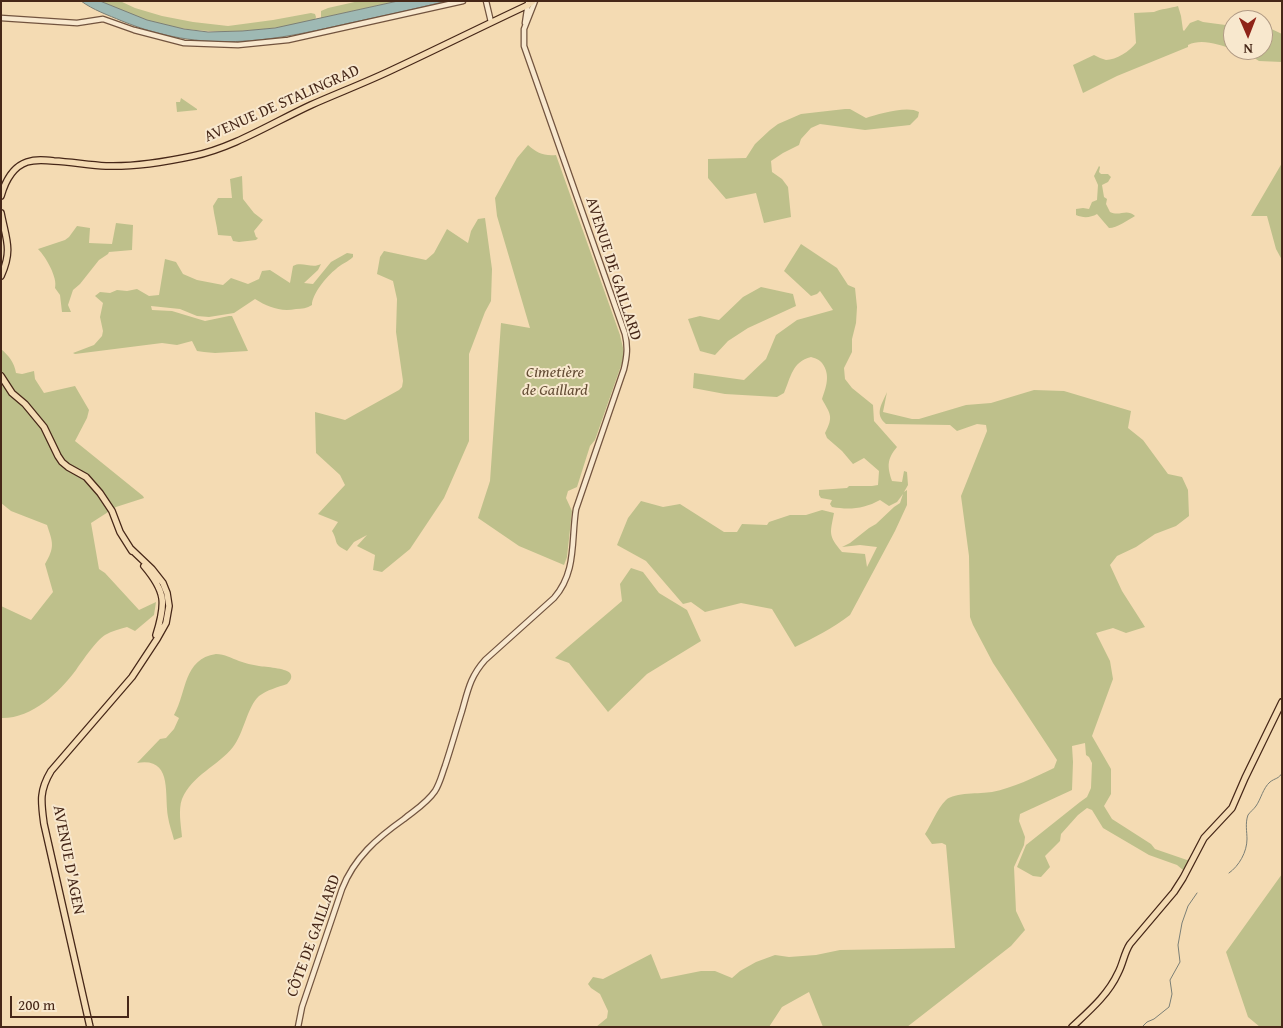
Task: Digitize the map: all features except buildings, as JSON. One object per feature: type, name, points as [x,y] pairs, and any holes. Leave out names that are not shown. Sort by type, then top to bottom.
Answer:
[{"type":"main road","name":"AVENUE DE STALINGRAD","points":[[1,196],[7,181],[15,169],[28,162],[39,160],[106,166],[131,165],[195,156],[218,149],[457,40],[534,1]]},
{"type":"main road","points":[[1,213],[8,238],[5,267],[1,276]]},
{"type":"main road","name":"AVENUE D'AGEN","points":[[1,376],[12,393],[25,404],[44,427],[62,462],[86,478],[100,493],[112,511],[120,532],[160,587],[164,602],[164,626],[141,665],[120,692],[53,768],[44,783],[42,794],[44,824],[90,1027]]},
{"type":"main road","points":[[1072,1027],[1108,990],[1120,971],[1130,944],[1174,892],[1204,838],[1232,808],[1282,702]]},
{"type":"street","points":[[1,18],[77,23],[103,19],[134,30],[184,43],[236,46],[288,40],[463,1]]},
{"type":"street","points":[[486,1],[491,22]]},
{"type":"street","name":"AVENUE DE GAILLARD","points":[[381,836],[424,804],[438,786],[475,671],[484,660],[554,598],[564,586],[571,566],[576,509],[627,356],[625,334],[524,46],[524,29],[534,1]]},
{"type":"street","points":[[524,29],[527,3]]},
{"type":"street","name":"CÔTE DE GAILLARD","points":[[298,1027],[302,1007],[347,878],[359,858],[381,836]]},
{"type":"green space","points":[[100,1],[120,1],[135,8],[162,16],[228,26],[311,13],[315,14],[316,17],[315,20],[294,25],[241,31],[193,30],[177,28],[140,18]]},
{"type":"green space","points":[[359,1],[398,1],[321,18],[321,11]]},
{"type":"green space","points":[[1178,6],[1184,31],[1190,23],[1198,20],[1223,25],[1223,46],[1210,43],[1193,43],[1188,45],[1188,47],[1117,76],[1083,93],[1073,65],[1094,55],[1106,60],[1114,58],[1130,49],[1136,43],[1134,13]]},
{"type":"green space","points":[[1273,30],[1282,34],[1282,62],[1257,60],[1273,60]]},
{"type":"green space","points":[[181,98],[197,110],[177,112],[176,102],[180,102]]},
{"type":"green space","points":[[850,109],[866,118],[885,112],[908,109],[919,112],[918,117],[910,125],[865,130],[820,124],[811,128],[801,139],[799,145],[771,161],[772,172],[782,179],[788,187],[791,217],[764,223],[756,193],[726,199],[708,178],[708,159],[746,158],[755,144],[778,124],[801,114]]},
{"type":"green space","name":"Cimetière de Gaillard","points":[[528,145],[540,153],[556,155],[620,335],[624,352],[623,360],[595,440],[590,446],[577,487],[568,491],[566,498],[572,511],[567,557],[564,565],[519,546],[478,518],[490,481],[501,323],[530,328],[497,216],[495,198],[517,158]]},
{"type":"green space","points":[[1282,163],[1282,260],[1276,249],[1267,216],[1251,216]]},
{"type":"green space","points":[[1099,166],[1101,174],[1108,174],[1111,177],[1108,182],[1102,185],[1104,197],[1107,199],[1106,204],[1110,212],[1117,214],[1129,213],[1135,216],[1112,228],[1109,228],[1097,214],[1086,217],[1076,215],[1076,209],[1089,209],[1092,202],[1097,200],[1098,185],[1094,176]]},
{"type":"green space","points":[[242,176],[243,199],[254,213],[263,220],[254,231],[258,238],[256,240],[239,242],[233,241],[231,236],[218,235],[213,206],[218,198],[232,198],[230,179]]},
{"type":"green space","points":[[485,218],[492,269],[491,301],[469,354],[469,441],[444,498],[410,549],[382,572],[373,570],[375,555],[357,546],[367,535],[354,542],[347,551],[338,544],[332,531],[338,522],[318,514],[345,485],[340,475],[316,453],[315,412],[345,420],[402,387],[403,381],[396,332],[397,299],[393,281],[377,274],[380,257],[384,251],[426,260],[434,253],[447,229],[468,243],[471,231],[478,219]]},
{"type":"green space","points":[[116,223],[133,225],[132,250],[109,252],[99,260],[73,290],[68,305],[71,312],[62,312],[60,295],[55,288],[53,273],[48,262],[38,249],[65,240],[77,226],[90,228],[89,243],[112,244]]},
{"type":"green space","points":[[801,244],[837,268],[848,285],[855,288],[856,323],[852,339],[852,352],[844,368],[845,379],[852,388],[873,405],[874,421],[897,447],[891,455],[889,463],[892,481],[902,482],[904,471],[907,472],[908,485],[904,492],[907,490],[907,505],[850,615],[795,647],[772,609],[741,603],[705,612],[691,602],[683,604],[646,561],[617,545],[628,518],[641,501],[663,507],[680,504],[724,532],[737,532],[742,524],[767,525],[769,522],[790,515],[806,515],[822,510],[834,513],[831,534],[837,546],[842,552],[865,554],[867,567],[877,547],[860,545],[842,547],[876,524],[900,503],[903,494],[897,502],[889,506],[880,500],[862,507],[850,508],[832,507],[830,504],[832,500],[821,498],[819,495],[819,490],[878,485],[879,471],[864,458],[853,464],[827,438],[825,433],[830,415],[822,399],[827,376],[821,362],[811,357],[800,362],[793,371],[784,393],[777,397],[725,394],[693,388],[694,373],[744,380],[766,359],[776,335],[797,320],[833,310],[820,291],[811,296],[784,271]]},
{"type":"green space","points":[[347,253],[353,254],[353,257],[328,276],[317,291],[312,305],[304,308],[279,309],[255,299],[234,313],[209,317],[197,316],[180,309],[151,306],[152,310],[172,311],[205,321],[232,316],[248,351],[215,353],[197,351],[192,341],[177,345],[162,343],[73,353],[94,345],[102,336],[103,331],[100,317],[103,303],[95,296],[100,292],[110,293],[117,290],[137,289],[149,296],[159,295],[165,259],[176,262],[183,274],[197,280],[223,285],[231,278],[248,284],[259,279],[262,271],[270,270],[290,283],[293,266],[321,264],[318,270],[304,283],[313,284],[331,262]]},
{"type":"green space","points":[[761,287],[793,294],[796,306],[748,328],[728,341],[715,355],[700,351],[688,319],[700,316],[719,320],[743,297]]},
{"type":"green space","points":[[1,349],[11,360],[16,373],[22,374],[34,371],[35,379],[44,393],[75,386],[89,410],[75,441],[143,496],[144,498],[116,507],[91,523],[99,569],[105,573],[139,610],[156,602],[154,615],[135,631],[127,627],[110,632],[101,638],[53,696],[23,714],[1,718],[1,606],[31,620],[53,592],[45,564],[52,549],[51,536],[47,525],[11,511],[1,503]]},
{"type":"green space","points":[[1034,390],[1064,391],[1131,411],[1128,428],[1143,440],[1168,474],[1182,477],[1188,490],[1189,516],[1176,526],[1155,534],[1136,547],[1117,556],[1110,565],[1122,591],[1145,627],[1126,633],[1113,628],[1096,633],[1110,661],[1113,679],[1092,736],[1111,769],[1111,794],[1104,806],[1112,819],[1151,844],[1155,849],[1187,860],[1190,859],[1183,870],[1177,865],[1149,855],[1103,828],[1092,810],[1087,808],[1061,834],[1060,841],[1045,856],[1050,867],[1041,877],[1033,876],[1017,867],[1026,845],[1087,797],[1091,788],[1092,763],[1086,755],[1085,743],[1072,746],[1072,790],[1020,814],[1019,821],[1025,837],[1024,845],[1014,867],[1016,911],[1025,930],[1011,946],[907,1027],[823,1027],[809,992],[782,1007],[769,1027],[596,1027],[607,1018],[608,1011],[600,994],[588,984],[593,977],[603,979],[651,954],[661,979],[701,971],[715,971],[732,978],[756,962],[775,955],[789,957],[816,955],[840,950],[955,948],[946,845],[942,843],[932,844],[925,834],[940,808],[950,797],[1008,788],[1054,768],[1057,760],[993,663],[970,617],[969,556],[961,496],[987,431],[986,425],[977,424],[957,431],[950,425],[886,424],[880,416],[880,409],[887,392],[883,412],[919,419],[966,405],[991,403]]},
{"type":"green space","points":[[631,568],[643,572],[659,593],[687,610],[701,641],[647,674],[608,712],[569,663],[555,658],[622,601],[620,584]]},
{"type":"green space","points":[[216,654],[225,655],[251,665],[288,671],[291,677],[287,684],[269,690],[259,696],[251,707],[233,747],[192,783],[186,791],[180,808],[182,837],[174,840],[168,820],[166,788],[162,771],[149,763],[137,763],[160,739],[166,738],[174,729],[179,718],[174,715],[188,678],[197,662],[205,657]]},
{"type":"green space","points":[[1282,874],[1282,1027],[1260,1027],[1248,1017],[1226,952]]},
{"type":"water","points":[[81,1],[100,1],[147,20],[184,29],[208,32],[275,28],[398,1],[447,1],[320,30],[236,42],[180,38],[152,31],[122,21]]},
{"type":"waterway","points":[[1229,873],[1239,863],[1246,849],[1248,815],[1256,806],[1268,784],[1282,773]]},
{"type":"waterway","points":[[1142,1027],[1169,1007],[1172,994],[1170,980],[1180,962],[1178,945],[1182,923],[1188,906],[1197,893]]}]
